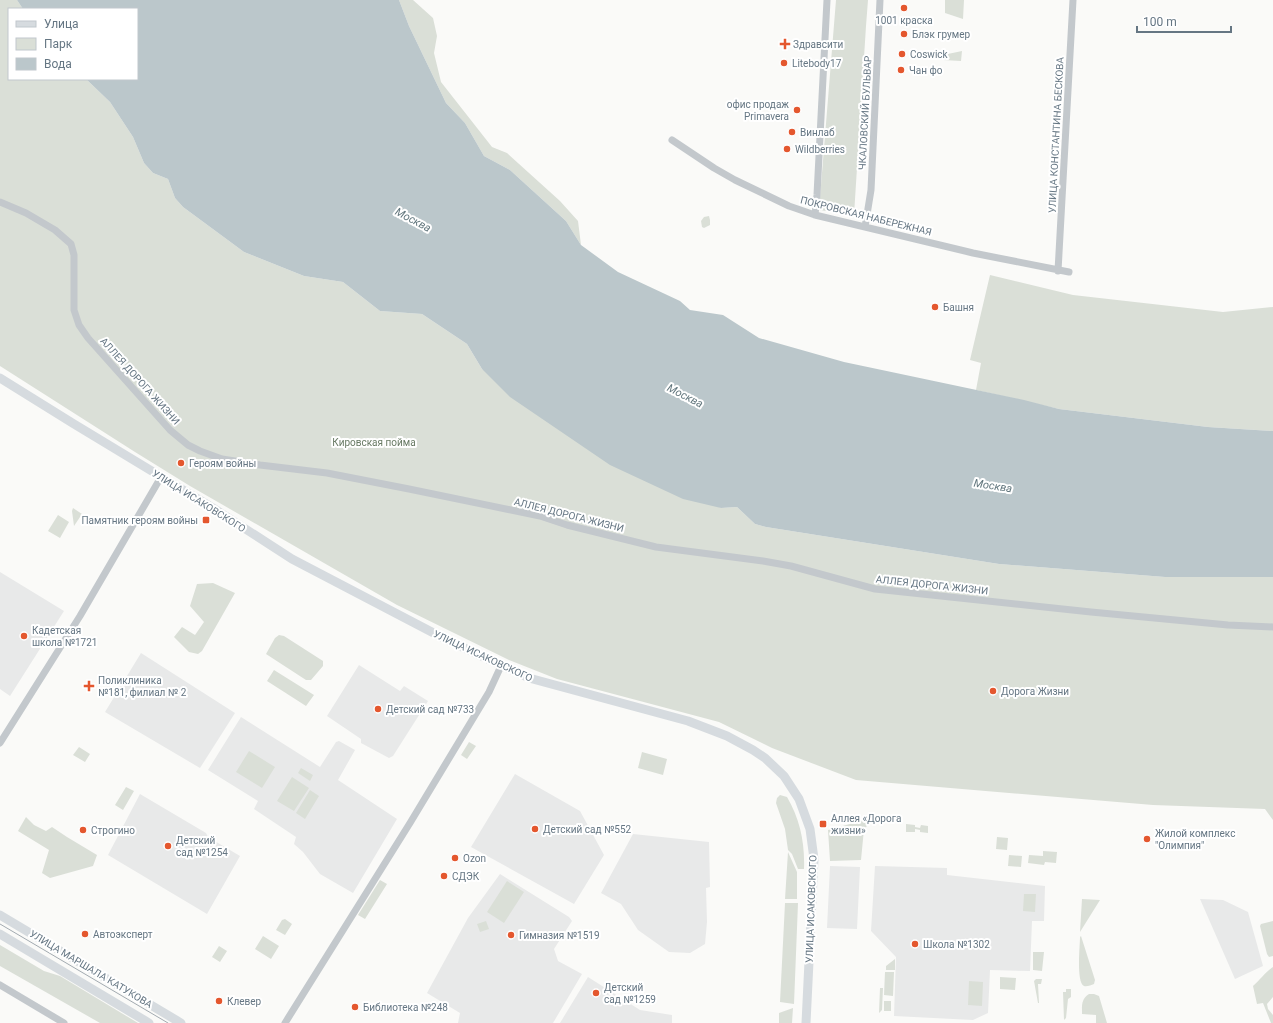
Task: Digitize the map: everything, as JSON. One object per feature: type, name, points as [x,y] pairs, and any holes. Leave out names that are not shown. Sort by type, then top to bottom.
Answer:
[{"type":"street","points":[[815,215],[827,0]]},
{"type":"street","name":"ЧКАЛОВСКИЙ БУЛЬВАР","points":[[865,227],[871,190],[880,0]]},
{"type":"street","name":"УЛИЦА КОНСТАНТИНА БЕСКОВА","points":[[1058,271],[1074,0]]},
{"type":"street","name":"ПОКРОВСКАЯ НАБЕРЕЖНАЯ","points":[[672,140],[714,168],[736,180],[788,206],[815,215],[973,253],[1069,272]]},
{"type":"street","name":"АЛЛЕЯ ДОРОГА ЖИЗНИ","points":[[0,202],[55,230],[71,244],[74,255],[74,310],[79,325],[88,338],[170,430],[188,445],[222,459],[327,473],[409,489],[540,516],[567,525],[656,547],[763,560],[792,566],[875,589],[1091,612],[1228,625],[1273,627]]},
{"type":"street","name":"УЛИЦА ИСАКОВСКОГО","points":[[0,378],[213,508],[292,559],[435,634],[537,681],[631,705],[710,729],[727,736],[765,758],[784,776],[791,785],[804,808],[810,828],[813,848],[812,920],[806,1023]]},
{"type":"street","points":[[0,743],[80,616],[161,477]]},
{"type":"street","points":[[285,1023],[410,823],[489,692],[502,666]]},
{"type":"street","name":"УЛИЦА МАРШАЛА КАТУКОВА","points":[[0,915],[182,1023]]},
{"type":"street","name":"УЛИЦА МАРШАЛА КАТУКОВА","points":[[0,934],[149,1023]]},
{"type":"street","points":[[0,985],[64,1023]]},
{"type":"shaded area","name":"Кадетская школа №1721","points":[[0,572],[64,611],[10,696],[0,689]]},
{"type":"shaded area","points":[[141,653],[235,713],[200,768],[105,712]]},
{"type":"shaded area","name":"Детский сад №733","points":[[359,665],[400,691],[404,686],[428,701],[393,756],[389,758],[361,743],[361,739],[327,716]]},
{"type":"shaded area","points":[[241,717],[320,767],[336,742],[339,741],[355,750],[338,780],[397,819],[353,893],[320,874],[303,852],[294,844],[296,837],[254,809],[258,801],[208,770]]},
{"type":"shaded area","name":"Детский сад №552","points":[[515,774],[580,811],[604,855],[574,904],[471,847]]},
{"type":"shaded area","name":"Детский сад №1254","points":[[140,794],[206,833],[208,837],[240,856],[207,914],[108,855]]},
{"type":"shaded area","points":[[633,834],[709,842],[710,887],[706,888],[707,922],[705,944],[690,953],[669,952],[638,930],[621,904],[601,893]]},
{"type":"shaded area","points":[[830,866],[860,867],[857,929],[827,928]]},
{"type":"shaded area","points":[[875,866],[947,868],[947,875],[1045,886],[1044,921],[1032,921],[1030,971],[990,970],[988,1013],[973,1020],[894,1016],[896,957],[871,931]]},
{"type":"shaded area","name":"Гимназия №1519","points":[[500,874],[569,917],[572,921],[554,949],[558,961],[582,974],[553,1023],[458,1023],[460,1013],[427,993],[468,918]]},
{"type":"shaded area","points":[[1200,899],[1223,900],[1248,912],[1263,966],[1235,979]]},
{"type":"shaded area","name":"Детский сад №1259","points":[[588,977],[640,1010],[672,1015],[672,1023],[560,1023]]},
{"type":"green space","name":"Кировская пойма","points":[[0,0],[17,0],[22,8],[8,8],[8,80],[87,80],[110,102],[133,137],[144,163],[153,173],[168,179],[175,198],[183,207],[244,252],[304,276],[343,282],[380,311],[422,314],[467,344],[482,369],[721,508],[737,507],[755,524],[999,564],[1165,577],[1273,577],[1273,820],[1265,809],[1153,805],[856,780],[772,748],[719,722],[557,679],[509,660],[397,605],[190,486],[0,366]]},
{"type":"green space","points":[[399,0],[413,0],[433,18],[437,36],[434,53],[441,82],[492,147],[507,153],[560,201],[578,221],[581,245],[566,221],[510,170],[484,156],[465,123],[446,103],[409,26]]},
{"type":"green space","points":[[836,0],[868,0],[854,215],[819,210]]},
{"type":"green space","points":[[945,0],[964,0],[963,19],[945,13]]},
{"type":"green space","points":[[962,51],[961,61],[943,60],[943,55]]},
{"type":"green space","points":[[709,216],[710,225],[704,228],[702,227],[701,221],[704,217]]},
{"type":"green space","points":[[990,275],[1073,295],[1223,312],[1273,307],[1273,431],[1208,427],[1059,409],[976,390],[981,363],[970,360]]},
{"type":"green space","points":[[73,508],[82,514],[74,526],[72,511]]},
{"type":"green space","points":[[58,515],[69,522],[60,538],[48,531]]},
{"type":"green space","points":[[213,583],[235,593],[202,651],[198,654],[189,652],[174,637],[182,627],[195,635],[204,622],[190,606],[197,584]]},
{"type":"green space","points":[[279,635],[284,636],[323,661],[323,666],[311,680],[306,680],[266,654],[275,638]]},
{"type":"green space","points":[[274,670],[314,695],[306,706],[267,681]]},
{"type":"green space","points":[[469,742],[476,746],[467,759],[461,755]]},
{"type":"green space","points":[[79,747],[90,754],[85,762],[73,755]]},
{"type":"green space","points":[[249,751],[275,767],[262,788],[236,772]]},
{"type":"green space","points":[[642,752],[667,759],[663,775],[638,768]]},
{"type":"green space","points":[[301,768],[313,775],[310,781],[298,773]]},
{"type":"green space","points":[[292,777],[309,788],[294,811],[277,801]]},
{"type":"green space","points":[[126,787],[134,791],[123,810],[115,805]]},
{"type":"green space","points":[[310,790],[319,796],[305,819],[296,813]]},
{"type":"green space","points":[[780,795],[787,797],[792,805],[801,832],[804,850],[804,869],[798,869],[792,854],[788,850],[785,829],[776,803],[777,798]]},
{"type":"green space","points":[[26,817],[34,825],[46,831],[52,827],[97,855],[93,866],[50,878],[42,873],[49,850],[18,831]]},
{"type":"green space","points":[[868,819],[867,826],[864,829],[861,860],[830,861],[828,830]]},
{"type":"green space","points":[[906,824],[915,825],[915,827],[920,828],[921,825],[928,826],[928,833],[920,832],[920,830],[915,829],[915,832],[906,832]]},
{"type":"green space","points":[[997,837],[1008,838],[1007,850],[996,849]]},
{"type":"green space","points":[[1043,851],[1057,852],[1056,863],[1045,862],[1044,865],[1028,863],[1029,855],[1043,856]]},
{"type":"green space","points":[[788,852],[797,872],[797,899],[785,899]]},
{"type":"green space","points":[[1009,855],[1022,856],[1021,867],[1008,866]]},
{"type":"green space","points":[[380,880],[387,884],[365,919],[358,915]]},
{"type":"green space","points":[[507,881],[524,892],[504,923],[487,912]]},
{"type":"green space","points":[[1024,894],[1036,894],[1035,912],[1023,911]]},
{"type":"green space","points":[[1082,899],[1100,900],[1080,932]]},
{"type":"green space","points":[[785,903],[798,903],[794,1004],[780,1002]]},
{"type":"green space","points":[[285,919],[292,924],[285,935],[276,930],[282,920]]},
{"type":"green space","points":[[486,921],[489,929],[480,932],[477,924]]},
{"type":"green space","points":[[1273,921],[1273,956],[1269,957],[1260,926],[1261,924]]},
{"type":"green space","points":[[263,936],[279,946],[271,959],[255,949]]},
{"type":"green space","points":[[1081,936],[1095,980],[1094,984],[1086,986],[1082,983],[1079,971]]},
{"type":"green space","points":[[0,945],[44,971],[60,976],[138,1023],[100,1023],[0,966]]},
{"type":"green space","points":[[219,946],[227,951],[220,962],[212,957]]},
{"type":"green space","points":[[1033,952],[1044,952],[1042,971],[1033,970]]},
{"type":"green space","points":[[895,959],[895,970],[886,970],[886,966]]},
{"type":"green space","points":[[1273,967],[1273,997],[1267,1004],[1268,1009],[1273,1015],[1273,1023],[1271,1023],[1263,1003],[1257,1004],[1253,986],[1267,971]]},
{"type":"green space","points":[[885,972],[894,972],[893,996],[884,995]]},
{"type":"green space","points":[[1000,977],[1016,978],[1015,990],[1000,989]]},
{"type":"green space","points":[[1036,979],[1042,979],[1041,984],[1038,984],[1039,1003],[1034,981]]},
{"type":"green space","points":[[969,981],[983,982],[982,1006],[968,1005]]},
{"type":"green space","points":[[880,988],[883,988],[882,1010],[879,1013]]},
{"type":"green space","points":[[1066,989],[1071,989],[1071,997],[1068,999],[1066,1018],[1064,1020],[1063,992],[1066,992]]},
{"type":"green space","points":[[1089,994],[1099,996],[1107,1023],[1096,1023],[1096,1015],[1082,1014],[1083,1000]]},
{"type":"green space","points":[[884,1001],[891,1001],[891,1011],[884,1011]]},
{"type":"green space","points":[[793,1008],[792,1023],[779,1023],[779,1013]]},
{"type":"water","name":"Москва","points":[[17,0],[399,0],[409,26],[446,103],[465,123],[484,156],[510,170],[566,221],[581,245],[618,272],[680,301],[690,310],[723,315],[759,338],[844,362],[1024,400],[1059,409],[1208,427],[1273,431],[1273,577],[1165,577],[999,564],[766,527],[755,524],[737,507],[721,508],[683,499],[610,465],[510,397],[482,369],[467,344],[422,314],[380,311],[343,282],[304,276],[244,252],[183,207],[175,198],[168,179],[153,173],[144,163],[133,137],[110,102],[87,80],[138,80],[138,8],[22,8]]},
{"type":"tram line","points":[[0,924],[168,1023]]},
{"type":"place","name":"1001 краска","points":[[904,8]]},
{"type":"place","name":"Блэк грумер","points":[[904,34]]},
{"type":"place","name":"Здравсити","points":[[785,44]]},
{"type":"place","name":"Coswick","points":[[902,54]]},
{"type":"place","name":"Litebody17","points":[[784,63]]},
{"type":"place","name":"Чан фо","points":[[901,70]]},
{"type":"place","name":"офис продаж Primavera","points":[[797,110]]},
{"type":"place","name":"Винлаб","points":[[792,132]]},
{"type":"place","name":"Wildberries","points":[[787,149]]},
{"type":"place","name":"Башня","points":[[935,307]]},
{"type":"place","name":"Героям войны","points":[[181,463]]},
{"type":"place","name":"Памятник героям войны","points":[[206,520]]},
{"type":"place","name":"Кадетская школа №1721","points":[[24,636]]},
{"type":"place","name":"Поликлиника №181, филиал № 2","points":[[89,686]]},
{"type":"place","name":"Дорога Жизни","points":[[993,691]]},
{"type":"place","name":"Детский сад №733","points":[[378,709]]},
{"type":"place","name":"Аллея «Дорога жизни»","points":[[823,824]]},
{"type":"place","name":"Детский сад №552","points":[[535,829]]},
{"type":"place","name":"Строгино","points":[[83,830]]},
{"type":"place","name":"Жилой комплекс \"Олимпия\"","points":[[1147,839]]},
{"type":"place","name":"Детский сад №1254","points":[[168,846]]},
{"type":"place","name":"Ozon","points":[[455,858]]},
{"type":"place","name":"СДЭК","points":[[444,876]]},
{"type":"place","name":"Автоэксперт","points":[[85,934]]},
{"type":"place","name":"Гимназия №1519","points":[[511,935]]},
{"type":"place","name":"Школа №1302","points":[[915,944]]},
{"type":"place","name":"Детский сад №1259","points":[[596,993]]},
{"type":"place","name":"Клевер","points":[[219,1001]]},
{"type":"place","name":"Библиотека №248","points":[[355,1007]]}]
